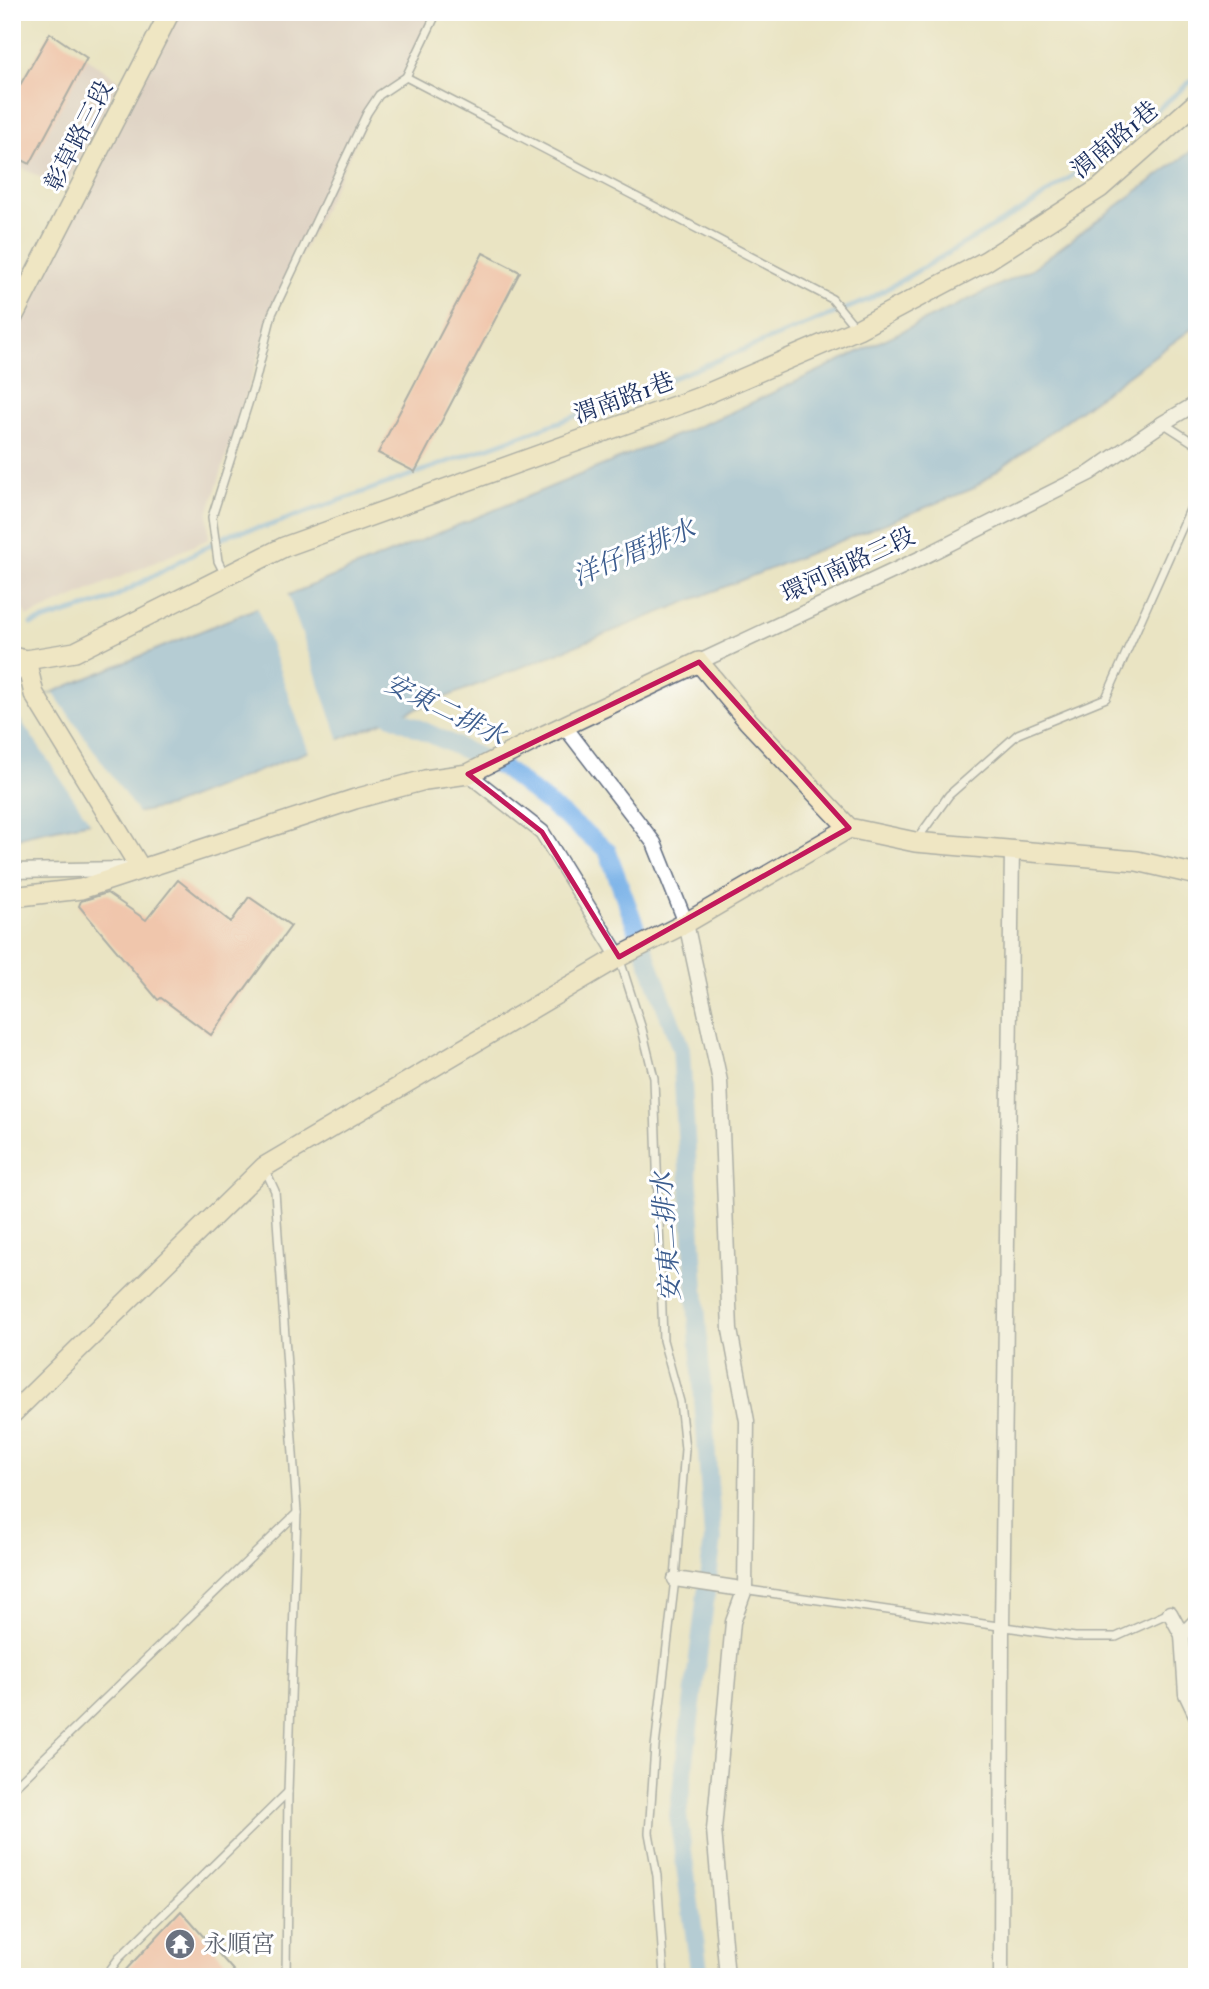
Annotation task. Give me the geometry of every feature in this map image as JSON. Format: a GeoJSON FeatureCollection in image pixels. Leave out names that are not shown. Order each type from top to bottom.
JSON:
{"type":"FeatureCollection","features":[{"type":"Feature","properties":{"kind":"street","name":"彰草路三段"},"geometry":{"type":"LineString","coordinates":[[12,319],[170,12]]}},
{"type":"Feature","properties":{"kind":"street","name":"渭南路1巷"},"geometry":{"type":"LineString","coordinates":[[19,658],[75,652],[284,547],[697,398],[858,329],[986,261],[1100,188],[1197,102]]}},
{"type":"Feature","properties":{"kind":"street","name":"環河南路三段"},"geometry":{"type":"LineString","coordinates":[[12,897],[80,889],[355,799],[425,780],[468,774],[919,559],[1090,473],[1197,403]]}},
{"type":"Feature","properties":{"kind":"street"},"geometry":{"type":"LineString","coordinates":[[12,678],[19,658]]}},
{"type":"Feature","properties":{"kind":"street"},"geometry":{"type":"LineString","coordinates":[[19,658],[34,694],[141,869]]}},
{"type":"Feature","properties":{"kind":"street"},"geometry":{"type":"LineString","coordinates":[[699,662],[748,722],[849,828],[915,842],[1137,861],[1197,875]]}},
{"type":"Feature","properties":{"kind":"street"},"geometry":{"type":"LineString","coordinates":[[565,726],[654,843],[720,1081],[730,1330],[747,1421],[740,1588],[733,1622],[714,1830],[727,1977]]}},
{"type":"Feature","properties":{"kind":"street"},"geometry":{"type":"LineString","coordinates":[[468,774],[542,832],[624,954]]}},
{"type":"Feature","properties":{"kind":"street"},"geometry":{"type":"LineString","coordinates":[[12,1414],[264,1167],[624,954],[679,926],[849,828]]}},
{"type":"Feature","properties":{"kind":"street"},"geometry":{"type":"LineString","coordinates":[[1000,1977],[1012,849]]}},
{"type":"Feature","properties":{"kind":"street"},"geometry":{"type":"LineString","coordinates":[[12,871],[141,869]]}},
{"type":"Feature","properties":{"kind":"street"},"geometry":{"type":"LineString","coordinates":[[675,1579],[740,1588]]}},
{"type":"Feature","properties":{"kind":"street"},"geometry":{"type":"LineString","coordinates":[[1197,1620],[1176,1624],[1186,1694],[1197,1717]]}},
{"type":"Feature","properties":{"kind":"lane"},"geometry":{"type":"LineString","coordinates":[[225,576],[218,561],[212,517],[255,382],[272,314],[367,113],[379,95],[406,77],[437,12]]}},
{"type":"Feature","properties":{"kind":"lane"},"geometry":{"type":"LineString","coordinates":[[406,77],[832,299],[858,329]]}},
{"type":"Feature","properties":{"kind":"lane"},"geometry":{"type":"LineString","coordinates":[[1163,424],[1197,445]]}},
{"type":"Feature","properties":{"kind":"lane"},"geometry":{"type":"LineString","coordinates":[[915,842],[949,794],[1018,734],[1106,698],[1197,494]]}},
{"type":"Feature","properties":{"kind":"lane"},"geometry":{"type":"LineString","coordinates":[[624,954],[654,1078],[663,1340],[680,1402],[685,1449],[675,1579],[655,1747],[649,1833],[657,1876],[664,1977]]}},
{"type":"Feature","properties":{"kind":"lane"},"geometry":{"type":"LineString","coordinates":[[264,1167],[275,1191],[297,1512],[288,1792],[286,1977]]}},
{"type":"Feature","properties":{"kind":"lane"},"geometry":{"type":"LineString","coordinates":[[12,1789],[297,1512]]}},
{"type":"Feature","properties":{"kind":"lane"},"geometry":{"type":"LineString","coordinates":[[740,1588],[1075,1637],[1116,1637],[1176,1624]]}},
{"type":"Feature","properties":{"kind":"lane"},"geometry":{"type":"LineString","coordinates":[[105,1977],[119,1958],[288,1792]]}},
{"type":"Feature","properties":{"kind":"highlighted area"},"geometry":{"type":"Polygon","coordinates":[[[699,662],[849,828],[619,957],[542,832],[468,774],[699,662]]]}},
{"type":"Feature","properties":{"kind":"shaded area"},"geometry":{"type":"Polygon","coordinates":[[[166,12],[437,12],[406,77],[379,95],[272,314],[208,514],[209,539],[27,617],[12,585],[12,318],[166,12]]]}},
{"type":"Feature","properties":{"kind":"shaded area"},"geometry":{"type":"Polygon","coordinates":[[[50,33],[120,81],[65,190],[12,163],[12,99],[50,33]]]}},
{"type":"Feature","properties":{"kind":"water","name":"洋仔厝排水"},"geometry":{"type":"Polygon","coordinates":[[[1197,147],[1197,325],[972,489],[170,806],[12,840],[12,709],[730,413],[1029,271],[1197,147]]]}},
{"type":"Feature","properties":{"kind":"pier"},"geometry":{"type":"Polygon","coordinates":[[[287,592],[340,743],[310,755],[256,604],[287,592]]]}},
{"type":"Feature","properties":{"kind":"pier"},"geometry":{"type":"Polygon","coordinates":[[[54,694],[140,816],[92,825],[12,707],[30,698],[54,694]]]}},
{"type":"Feature","properties":{"kind":"building"},"geometry":{"type":"Polygon","coordinates":[[[50,33],[87,58],[30,164],[12,155],[12,99],[50,33]]]}},
{"type":"Feature","properties":{"kind":"building"},"geometry":{"type":"Polygon","coordinates":[[[483,253],[520,272],[415,472],[378,453],[483,253]]]}},
{"type":"Feature","properties":{"kind":"building"},"geometry":{"type":"Polygon","coordinates":[[[178,880],[231,922],[249,897],[291,926],[211,1035],[161,998],[158,1000],[79,906],[81,901],[107,893],[146,920],[178,880]]]}},
{"type":"Feature","properties":{"kind":"building","name":"永順宮"},"geometry":{"type":"Polygon","coordinates":[[[181,1911],[239,1977],[119,1977],[181,1911]]]}},
{"type":"Feature","properties":{"kind":"waterway"},"geometry":{"type":"LineString","coordinates":[[31,624],[109,600],[232,533],[268,526],[590,411],[868,300],[1035,202],[1116,145],[1197,76]]}},
{"type":"Feature","properties":{"kind":"waterway","name":"安東二排水"},"geometry":{"type":"LineString","coordinates":[[373,707],[503,768],[607,850],[681,1049],[713,1539],[678,1815],[700,1977]]}},
{"type":"Feature","properties":{"kind":"place","name":"永順宮"},"geometry":{"type":"Point","coordinates":[180,1944]}}]}
